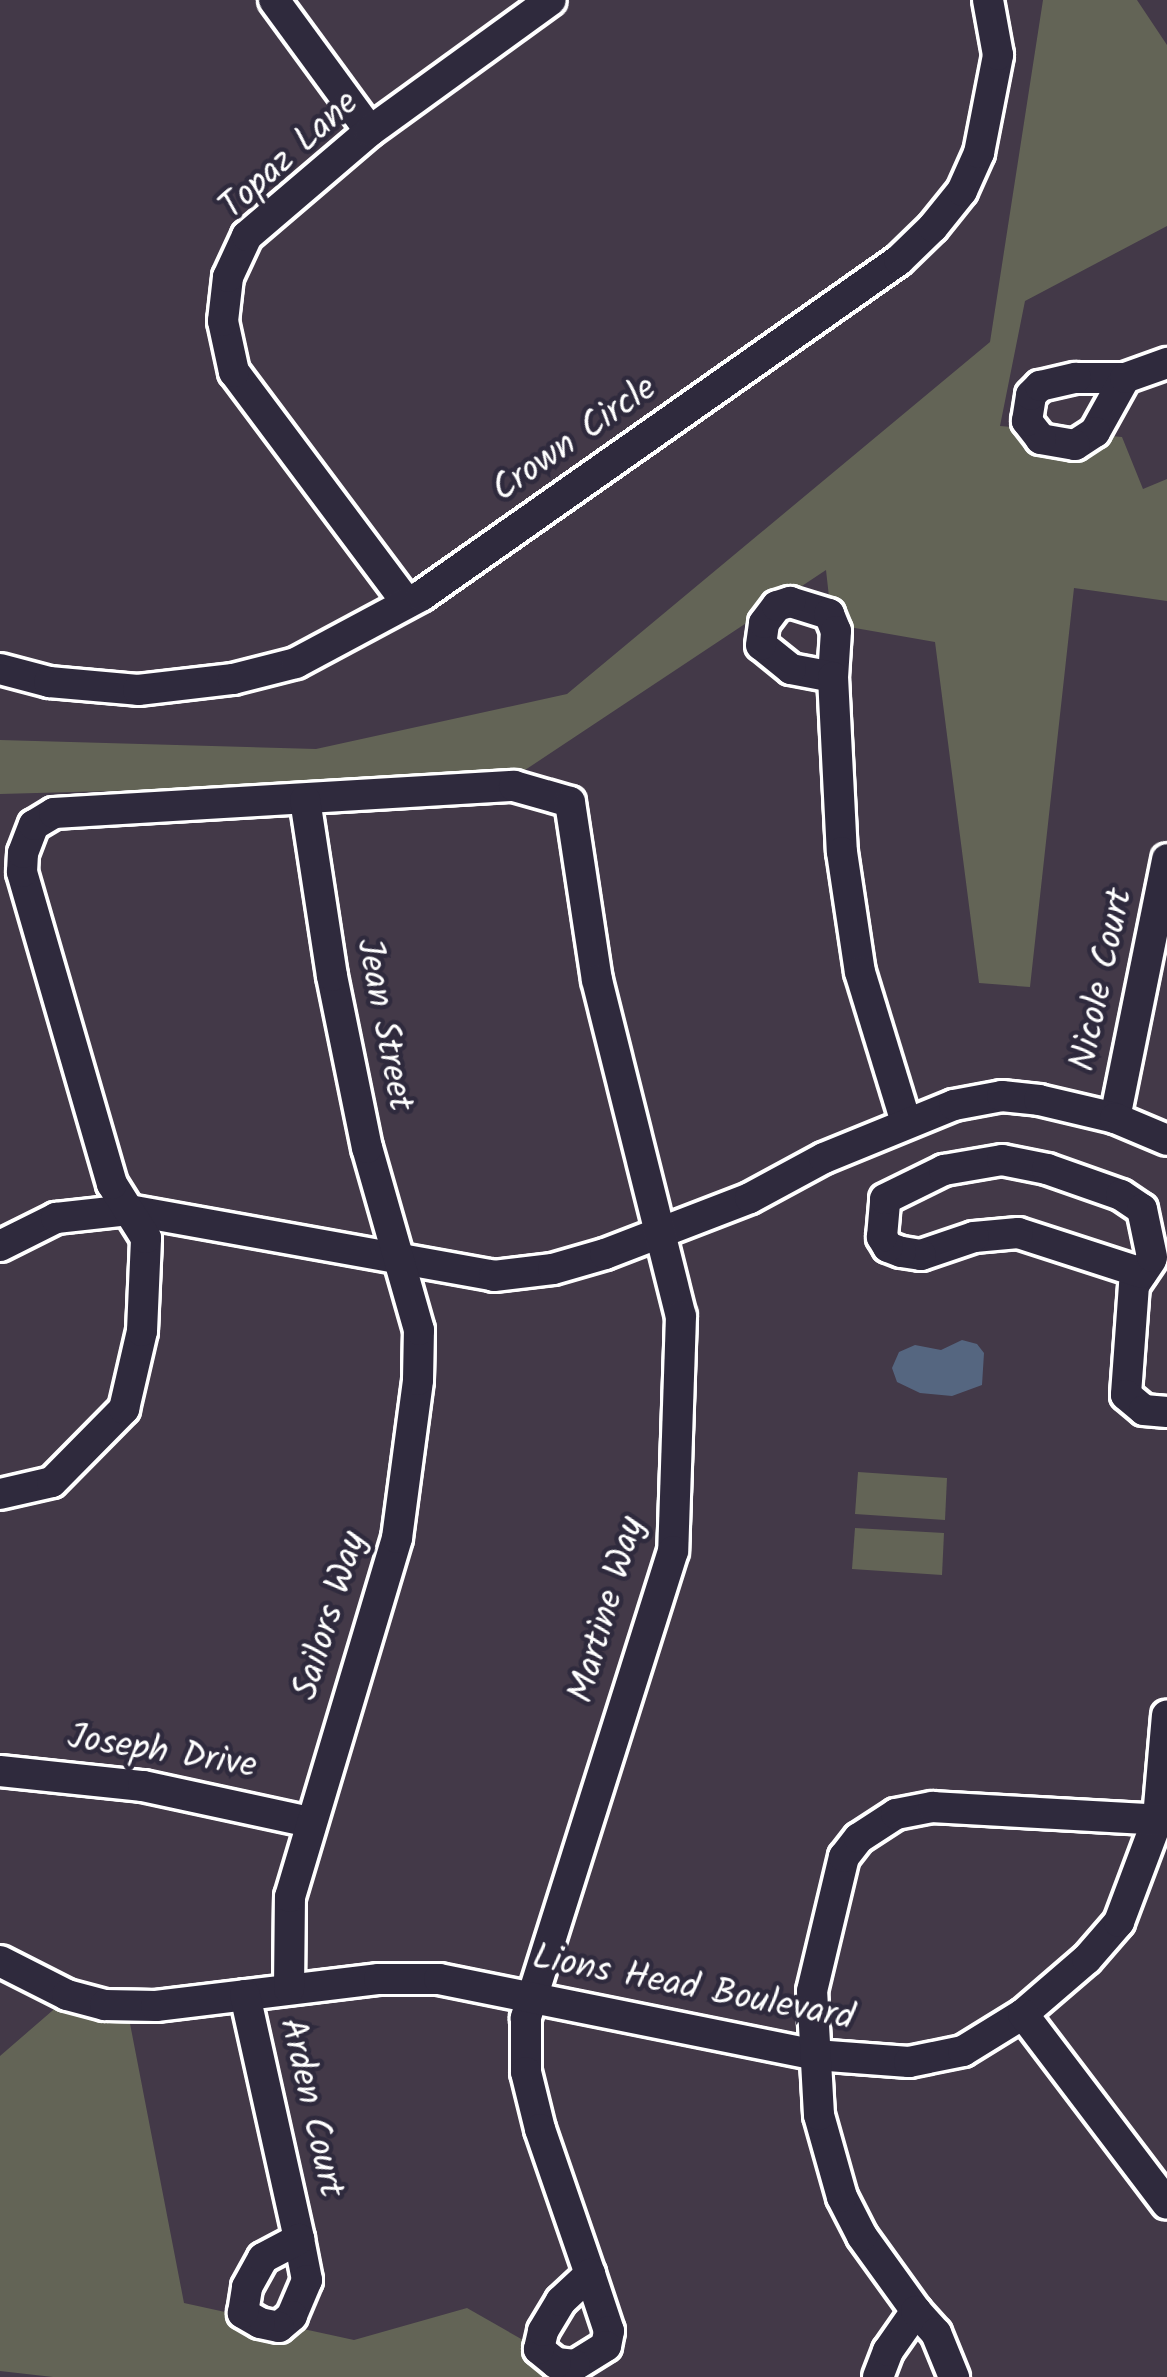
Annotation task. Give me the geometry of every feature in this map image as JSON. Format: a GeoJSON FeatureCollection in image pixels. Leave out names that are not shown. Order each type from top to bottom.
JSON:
{"type":"FeatureCollection","features":[{"type":"Feature","properties":{"kind":"street"},"geometry":{"type":"LineString","coordinates":[[274,0],[370,131]]}},
{"type":"Feature","properties":{"kind":"street","name":"Topaz Lane"},"geometry":{"type":"LineString","coordinates":[[407,604],[234,372],[223,320],[228,277],[247,236],[370,131],[550,0]]}},
{"type":"Feature","properties":{"kind":"street","name":"Crown Circle"},"geometry":{"type":"LineString","coordinates":[[0,669],[49,682],[138,690],[233,679],[296,663],[407,604],[899,260],[933,227],[962,191],[979,153],[998,55],[988,0]]}},
{"type":"Feature","properties":{"kind":"street"},"geometry":{"type":"LineString","coordinates":[[1125,378],[1167,363]]}},
{"type":"Feature","properties":{"kind":"street"},"geometry":{"type":"LineString","coordinates":[[833,677],[842,852],[860,972],[906,1122]]}},
{"type":"Feature","properties":{"kind":"street","name":"Martine Way"},"geometry":{"type":"LineString","coordinates":[[305,800],[514,786],[570,802],[597,980],[681,1316],[673,1551],[526,2018],[526,2072],[540,2129],[590,2274]]}},
{"type":"Feature","properties":{"kind":"street"},"geometry":{"type":"LineString","coordinates":[[0,1494],[52,1482],[124,1409],[142,1331],[146,1238],[112,1184],[22,872],[22,853],[34,825],[54,812],[305,800]]}},
{"type":"Feature","properties":{"kind":"street","name":"Jean Street"},"geometry":{"type":"LineString","coordinates":[[305,800],[332,976],[367,1148],[401,1261]]}},
{"type":"Feature","properties":{"kind":"street","name":"Nicole Court"},"geometry":{"type":"LineString","coordinates":[[1115,1118],[1167,859]]}},
{"type":"Feature","properties":{"kind":"street"},"geometry":{"type":"LineString","coordinates":[[0,1246],[56,1218],[129,1210],[494,1276],[605,1254],[750,1198],[906,1122],[954,1105],[1002,1096],[1115,1118],[1167,1140]]}},
{"type":"Feature","properties":{"kind":"street"},"geometry":{"type":"LineString","coordinates":[[1003,1160],[1047,1168],[1121,1195],[1142,1209],[1154,1262],[1018,1233],[974,1237],[921,1255],[902,1252],[888,1247],[882,1237],[884,1199],[944,1170],[1003,1160]]}},
{"type":"Feature","properties":{"kind":"street","name":"Sailors Way"},"geometry":{"type":"LineString","coordinates":[[289,1989],[290,1897],[397,1538],[418,1380],[418,1330],[401,1261]]}},
{"type":"Feature","properties":{"kind":"street"},"geometry":{"type":"LineString","coordinates":[[1154,1262],[1134,1286],[1126,1395],[1144,1410],[1167,1412]]}},
{"type":"Feature","properties":{"kind":"street","name":"Lions Head Boulevard"},"geometry":{"type":"LineString","coordinates":[[0,1960],[67,1995],[105,2005],[156,2006],[289,1989],[440,1979],[815,2055],[909,2062],[963,2051],[1023,2014],[1088,1959],[1119,1922],[1163,1819],[1167,1715]]}},
{"type":"Feature","properties":{"kind":"street","name":"Joseph Drive"},"geometry":{"type":"LineString","coordinates":[[0,1771],[143,1786],[310,1822]]}},
{"type":"Feature","properties":{"kind":"street"},"geometry":{"type":"LineString","coordinates":[[954,2377],[936,2332],[862,2236],[842,2197],[819,2115],[812,1991],[844,1858],[859,1838],[896,1814],[933,1807],[1163,1819]]}},
{"type":"Feature","properties":{"kind":"street","name":"Arden Court"},"geometry":{"type":"LineString","coordinates":[[245,1995],[299,2239]]}},
{"type":"Feature","properties":{"kind":"street"},"geometry":{"type":"LineString","coordinates":[[1023,2014],[1167,2204]]}},
{"type":"Feature","properties":{"kind":"street"},"geometry":{"type":"LineString","coordinates":[[878,2377],[888,2351],[916,2311]]}},
{"type":"Feature","properties":{"kind":"green space"},"geometry":{"type":"Polygon","coordinates":[[[1043,0],[1137,0],[1167,45],[1167,226],[1025,301],[1000,426],[1122,437],[1143,489],[1167,479],[1167,601],[1074,588],[1030,987],[979,983],[935,642],[832,624],[826,570],[510,780],[0,794],[0,740],[316,749],[567,694],[990,342],[1043,0]]]}},
{"type":"Feature","properties":{"kind":"green space"},"geometry":{"type":"Polygon","coordinates":[[[858,1472],[947,1478],[945,1520],[855,1514],[858,1472]]]}},
{"type":"Feature","properties":{"kind":"green space"},"geometry":{"type":"Polygon","coordinates":[[[855,1528],[944,1533],[942,1575],[852,1569],[855,1528]]]}},
{"type":"Feature","properties":{"kind":"green space"},"geometry":{"type":"Polygon","coordinates":[[[67,1998],[127,2008],[184,2303],[354,2340],[467,2308],[588,2377],[53,2377],[0,2371],[0,2056],[67,1998]]]}},
{"type":"Feature","properties":{"kind":"water"},"geometry":{"type":"Polygon","coordinates":[[[962,1340],[977,1344],[984,1353],[982,1385],[952,1396],[920,1393],[897,1382],[892,1368],[899,1352],[915,1345],[941,1350],[962,1340]]]}}]}
